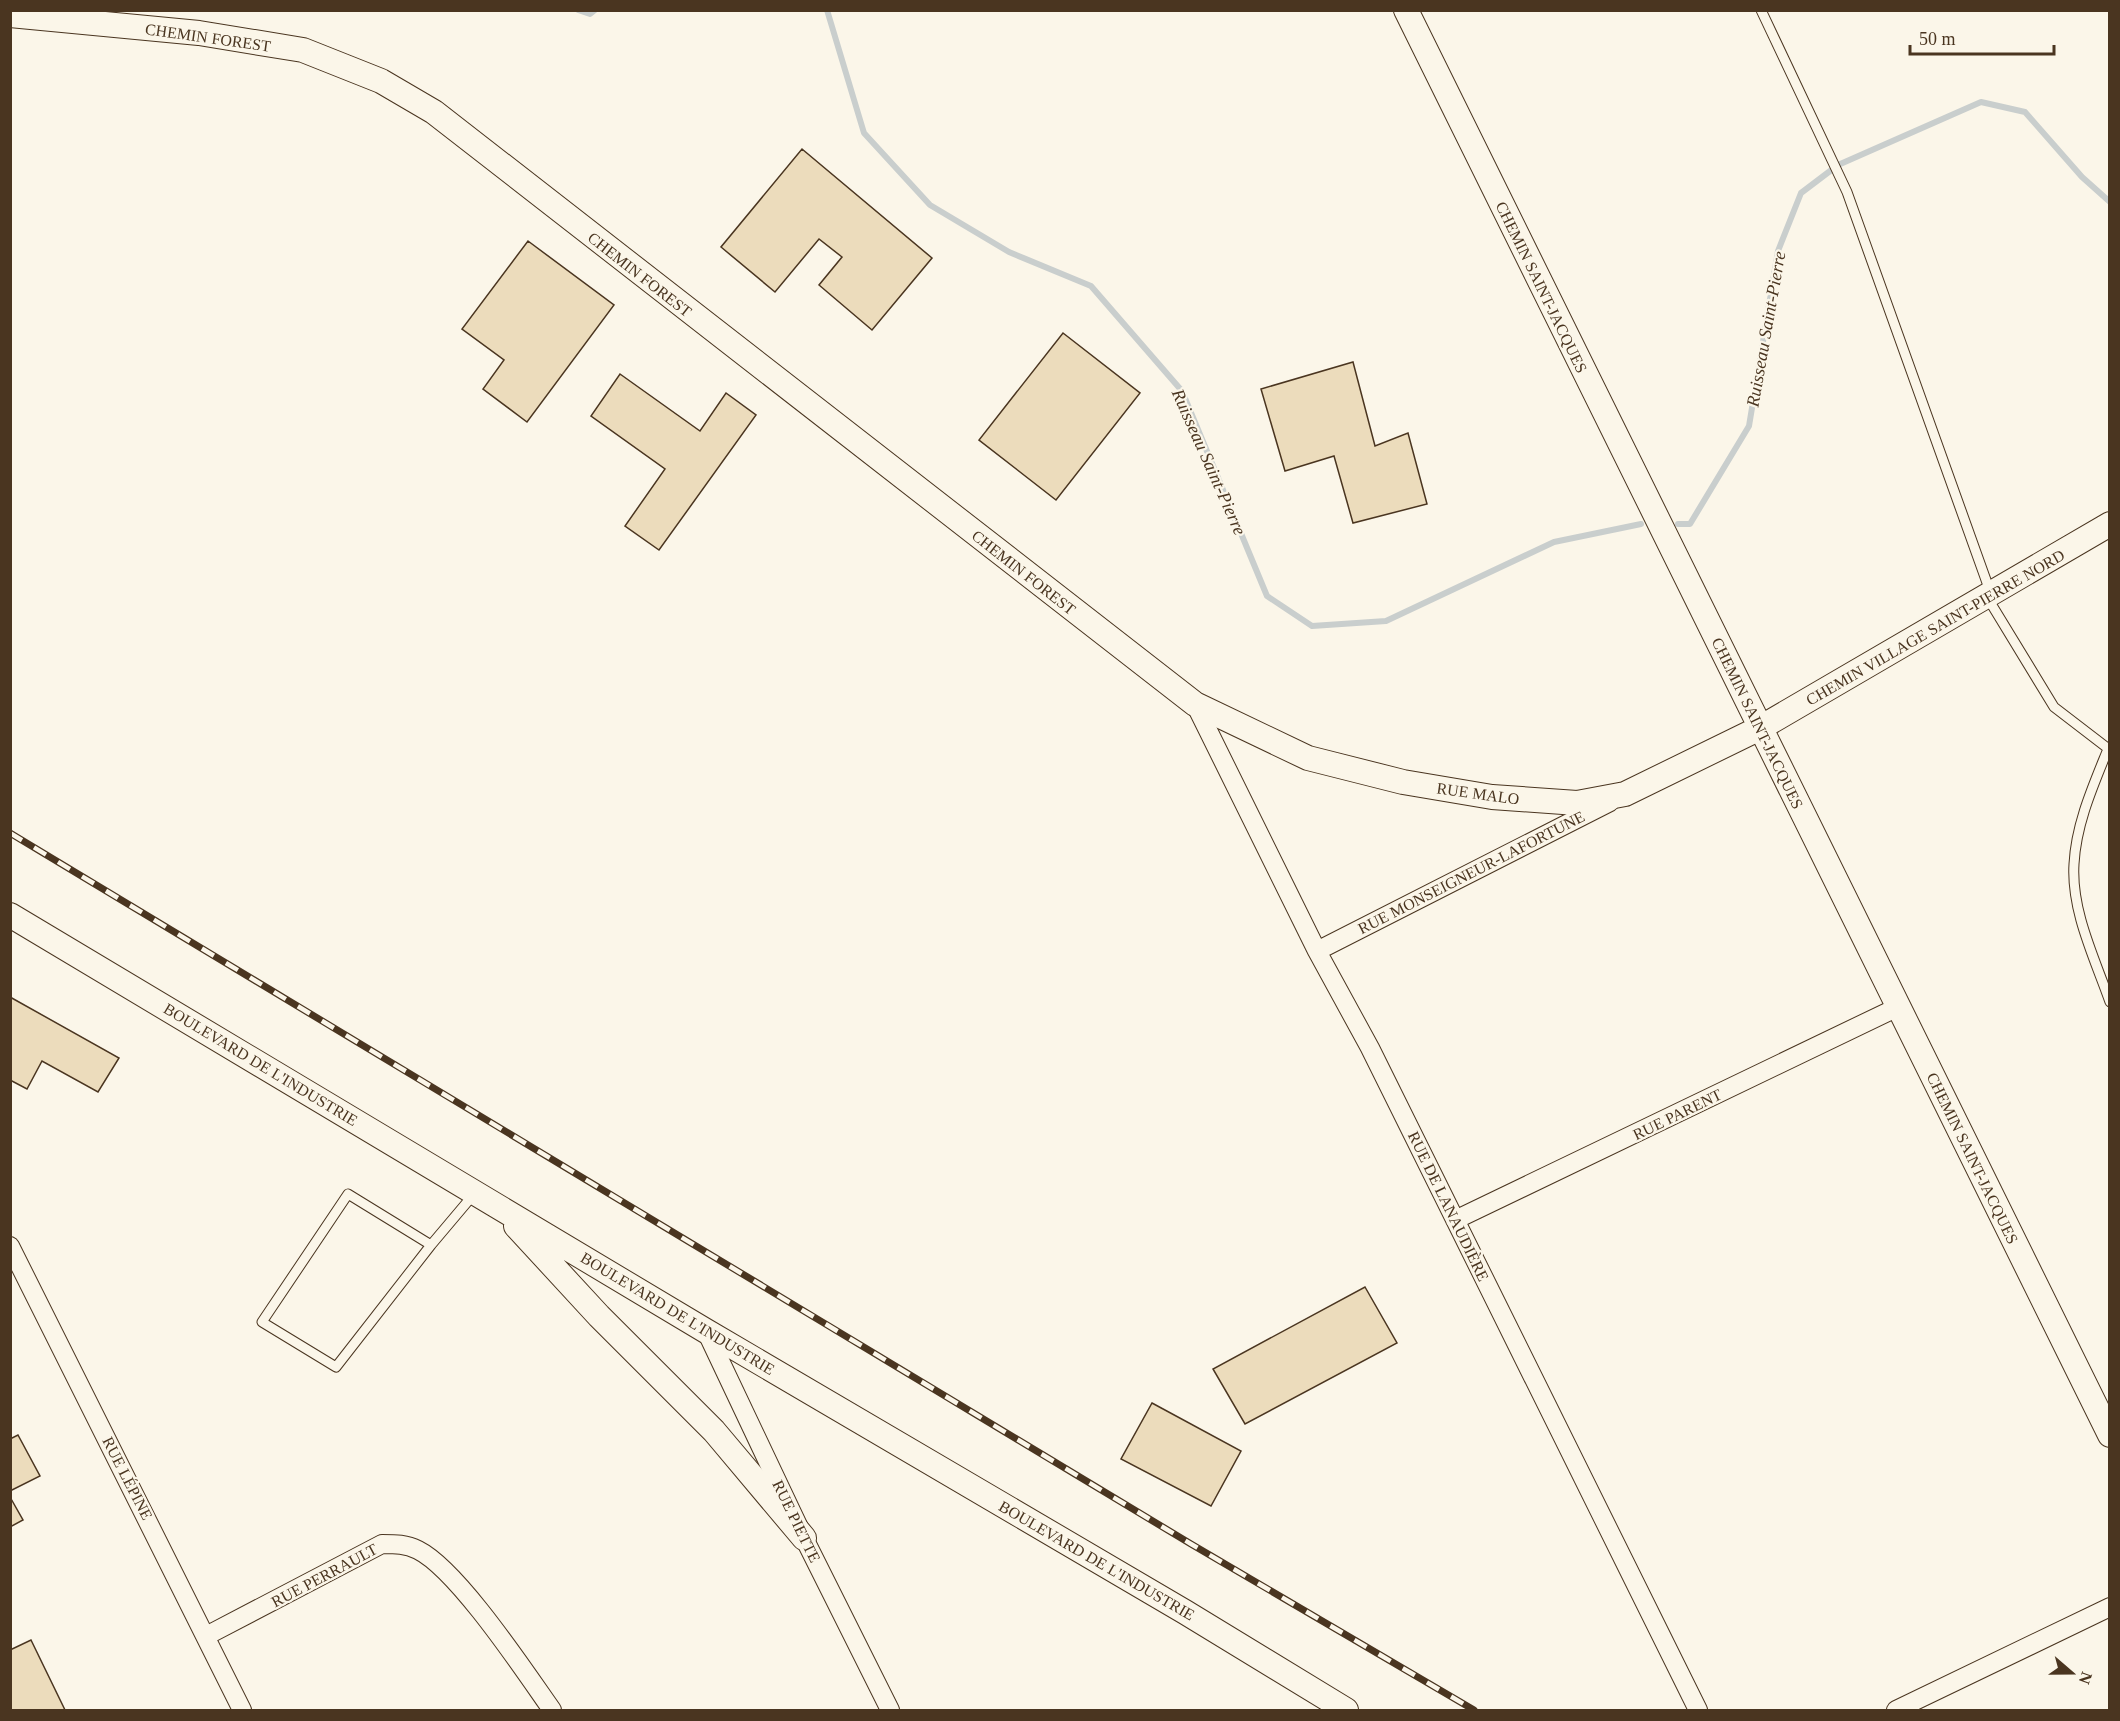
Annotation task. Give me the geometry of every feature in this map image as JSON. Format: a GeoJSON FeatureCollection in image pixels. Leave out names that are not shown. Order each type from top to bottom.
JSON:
{"type":"FeatureCollection","features":[{"type":"Feature","properties":{"kind":"street","name":"CHEMIN SAINT-JACQUES"},"geometry":{"type":"LineString","coordinates":[[1406,10],[2109,1435]]}},
{"type":"Feature","properties":{"kind":"street","name":"CHEMIN FOREST"},"geometry":{"type":"LineString","coordinates":[[10,15],[199,33],[303,50],[381,81],[426,107],[1195,704]]}},
{"type":"Feature","properties":{"kind":"street","name":"CHEMIN VILLAGE SAINT-PIERRE NORD"},"geometry":{"type":"LineString","coordinates":[[1760,728],[2109,524]]}},
{"type":"Feature","properties":{"kind":"street","name":"RUE MALO"},"geometry":{"type":"LineString","coordinates":[[1195,704],[1308,758],[1403,782],[1491,797],[1577,803],[1625,794],[1760,728]]}},
{"type":"Feature","properties":{"kind":"street","name":"RUE DE LANAUDIÈRE"},"geometry":{"type":"LineString","coordinates":[[1195,704],[1317,951],[1370,1048],[1698,1710]]}},
{"type":"Feature","properties":{"kind":"street","name":"RUE MONSEIGNEUR-LAFORTUNE"},"geometry":{"type":"LineString","coordinates":[[1317,951],[1625,794]]}},
{"type":"Feature","properties":{"kind":"street","name":"BOULEVARD DE L'INDUSTRIE"},"geometry":{"type":"LineString","coordinates":[[10,915],[706,1331],[1185,1612],[1346,1710]]}},
{"type":"Feature","properties":{"kind":"street","name":"RUE PARENT"},"geometry":{"type":"LineString","coordinates":[[1455,1220],[1898,1007]]}},
{"type":"Feature","properties":{"kind":"street"},"geometry":{"type":"LineString","coordinates":[[498,1206],[599,1316],[714,1431],[804,1538]]}},
{"type":"Feature","properties":{"kind":"street","name":"RUE LÉPINE"},"geometry":{"type":"LineString","coordinates":[[10,1246],[242,1710]]}},
{"type":"Feature","properties":{"kind":"street","name":"RUE PIETTE"},"geometry":{"type":"LineString","coordinates":[[706,1331],[804,1538],[890,1710]]}},
{"type":"Feature","properties":{"kind":"street","name":"RUE PERRAULT"},"geometry":{"type":"LineString","coordinates":[[206,1636],[382,1544],[401,1544],[420,1551],[464,1592],[552,1710]]}},
{"type":"Feature","properties":{"kind":"street"},"geometry":{"type":"LineString","coordinates":[[1896,1710],[2109,1607]]}},
{"type":"Feature","properties":{"kind":"lane"},"geometry":{"type":"LineString","coordinates":[[1761,10],[1846,192],[1989,596],[2054,707],[2109,750],[2082,814],[2074,864],[2078,906],[2109,1002]]}},
{"type":"Feature","properties":{"kind":"lane"},"geometry":{"type":"LineString","coordinates":[[430,1245],[348,1194],[262,1322],[336,1367],[430,1245],[476,1192]]}},
{"type":"Feature","properties":{"kind":"building"},"geometry":{"type":"Polygon","coordinates":[[[802,149],[932,258],[872,330],[819,285],[842,257],[819,239],[775,292],[721,247],[802,149]]]}},
{"type":"Feature","properties":{"kind":"building"},"geometry":{"type":"Polygon","coordinates":[[[528,241],[614,305],[527,422],[483,389],[504,360],[462,329],[528,241]]]}},
{"type":"Feature","properties":{"kind":"building"},"geometry":{"type":"Polygon","coordinates":[[[1063,333],[1140,393],[1056,500],[979,440],[1063,333]]]}},
{"type":"Feature","properties":{"kind":"building"},"geometry":{"type":"Polygon","coordinates":[[[1353,362],[1375,446],[1408,433],[1427,504],[1353,523],[1334,456],[1285,471],[1261,389],[1353,362]]]}},
{"type":"Feature","properties":{"kind":"building"},"geometry":{"type":"Polygon","coordinates":[[[620,374],[700,431],[726,393],[756,415],[659,550],[625,526],[665,469],[591,416],[620,374]]]}},
{"type":"Feature","properties":{"kind":"building"},"geometry":{"type":"Polygon","coordinates":[[[10,997],[119,1058],[98,1092],[42,1061],[27,1089],[10,1080],[10,997]]]}},
{"type":"Feature","properties":{"kind":"building"},"geometry":{"type":"Polygon","coordinates":[[[1365,1287],[1397,1343],[1245,1424],[1213,1369],[1365,1287]]]}},
{"type":"Feature","properties":{"kind":"building"},"geometry":{"type":"Polygon","coordinates":[[[1152,1403],[1241,1451],[1211,1506],[1121,1459],[1152,1403]]]}},
{"type":"Feature","properties":{"kind":"building"},"geometry":{"type":"Polygon","coordinates":[[[18,1435],[40,1476],[10,1491],[10,1439],[18,1435]]]}},
{"type":"Feature","properties":{"kind":"building"},"geometry":{"type":"Polygon","coordinates":[[[10,1497],[23,1520],[10,1527],[10,1497]]]}},
{"type":"Feature","properties":{"kind":"building"},"geometry":{"type":"Polygon","coordinates":[[[31,1640],[65,1710],[10,1710],[10,1650],[31,1640]]]}},
{"type":"Feature","properties":{"kind":"waterway","name":"Ruisseau Saint-Pierre"},"geometry":{"type":"LineString","coordinates":[[578,10],[590,14],[595,10]]}},
{"type":"Feature","properties":{"kind":"waterway","name":"Ruisseau Saint-Pierre"},"geometry":{"type":"LineString","coordinates":[[827,10],[864,133],[930,205],[1009,252],[1091,286],[1182,391],[1267,596],[1312,626],[1386,621],[1554,542],[1641,524]]}},
{"type":"Feature","properties":{"kind":"waterway","name":"Ruisseau Saint-Pierre"},"geometry":{"type":"LineString","coordinates":[[1678,524],[1690,524],[1749,426],[1778,251],[1801,193],[1838,165],[1981,102],[2025,112],[2082,177],[2110,202]]}},
{"type":"Feature","properties":{"kind":"railway"},"geometry":{"type":"LineString","coordinates":[[10,833],[1191,1544],[1474,1710]]}}]}
